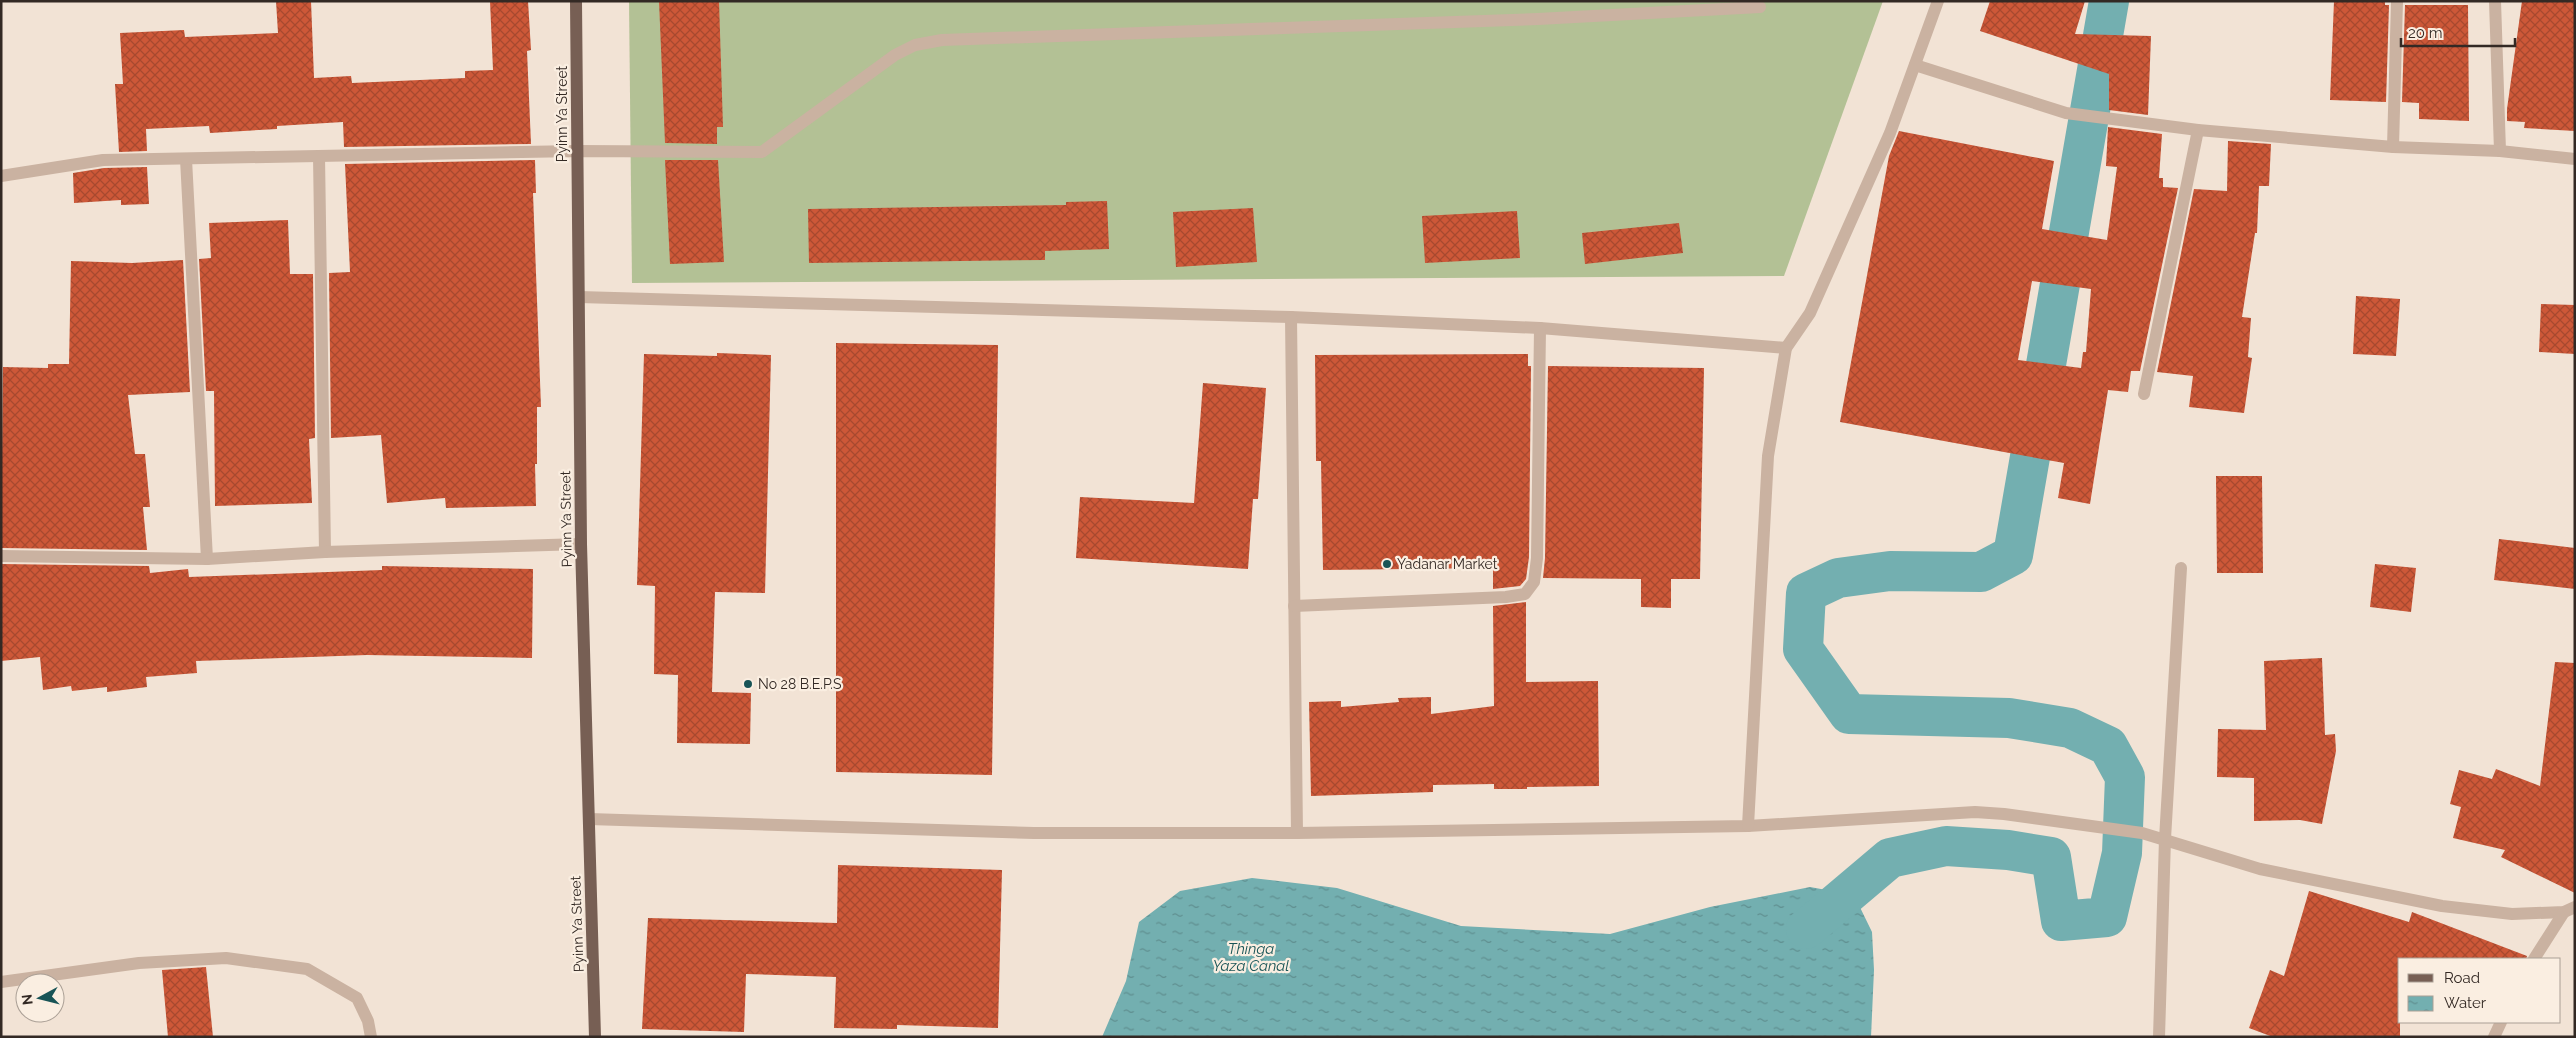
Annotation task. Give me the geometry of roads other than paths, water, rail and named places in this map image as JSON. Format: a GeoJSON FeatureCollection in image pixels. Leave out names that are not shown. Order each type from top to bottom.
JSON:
{"type":"FeatureCollection","features":[{"type":"Feature","properties":{"kind":"main road","name":"Pyinn Ya Street"},"geometry":{"type":"LineString","coordinates":[[576,1],[582,544],[595,1037]]}},
{"type":"Feature","properties":{"kind":"street"},"geometry":{"type":"LineString","coordinates":[[1748,826],[1768,456],[1786,348],[1810,313],[1890,133],[1938,1]]}},
{"type":"Feature","properties":{"kind":"street"},"geometry":{"type":"LineString","coordinates":[[2393,147],[2397,1]]}},
{"type":"Feature","properties":{"kind":"street"},"geometry":{"type":"LineString","coordinates":[[2495,1],[2500,151]]}},
{"type":"Feature","properties":{"kind":"street"},"geometry":{"type":"LineString","coordinates":[[1,176],[103,160],[578,151],[762,152],[894,55],[915,45],[942,40],[1538,20],[1760,8]]}},
{"type":"Feature","properties":{"kind":"street"},"geometry":{"type":"LineString","coordinates":[[1915,64],[2066,113],[2198,130],[2393,147],[2500,151],[2575,159]]}},
{"type":"Feature","properties":{"kind":"street"},"geometry":{"type":"LineString","coordinates":[[2144,394],[2198,130]]}},
{"type":"Feature","properties":{"kind":"street"},"geometry":{"type":"LineString","coordinates":[[319,156],[324,552]]}},
{"type":"Feature","properties":{"kind":"street"},"geometry":{"type":"LineString","coordinates":[[186,159],[207,559]]}},
{"type":"Feature","properties":{"kind":"street"},"geometry":{"type":"LineString","coordinates":[[579,297],[1291,318],[1540,328],[1786,348]]}},
{"type":"Feature","properties":{"kind":"street"},"geometry":{"type":"LineString","coordinates":[[1291,318],[1297,833]]}},
{"type":"Feature","properties":{"kind":"street"},"geometry":{"type":"LineString","coordinates":[[1294,606],[1506,597],[1525,594],[1534,582],[1537,558],[1540,328]]}},
{"type":"Feature","properties":{"kind":"street"},"geometry":{"type":"LineString","coordinates":[[1,556],[207,559],[324,552],[582,544]]}},
{"type":"Feature","properties":{"kind":"street"},"geometry":{"type":"LineString","coordinates":[[2159,1037],[2165,839],[2181,568]]}},
{"type":"Feature","properties":{"kind":"street"},"geometry":{"type":"LineString","coordinates":[[589,820],[1034,833],[1297,833],[1748,826],[1974,812],[2004,814],[2094,828],[2142,833],[2260,869],[2442,906],[2512,914],[2569,910]]}},
{"type":"Feature","properties":{"kind":"street"},"geometry":{"type":"LineString","coordinates":[[2535,958],[2569,910]]}},
{"type":"Feature","properties":{"kind":"street"},"geometry":{"type":"LineString","coordinates":[[1,982],[139,962],[226,958],[307,969],[356,998],[368,1020],[370,1037]]}},
{"type":"Feature","properties":{"kind":"street"},"geometry":{"type":"LineString","coordinates":[[2494,1037],[2500,1023]]}},
{"type":"Feature","properties":{"kind":"water","name":"Thinga Yaza Canal"},"geometry":{"type":"Polygon","coordinates":[[[1252,878],[1337,888],[1461,926],[1610,934],[1710,907],[1810,887],[1854,895],[1872,932],[1874,970],[1871,1037],[1102,1037],[1126,981],[1139,922],[1180,891],[1252,878]]]}},
{"type":"Feature","properties":{"kind":"waterway"},"geometry":{"type":"LineString","coordinates":[[1806,929],[1890,858],[1946,846],[2008,850],[2051,857],[2061,921],[2107,917],[2122,853],[2125,777],[2108,746],[2070,728],[2009,718],[1849,714],[1803,649],[1806,593],[1838,578],[1890,571],[1981,572],[2013,555],[2109,1]]}},
{"type":"Feature","properties":{"kind":"place","name":"Yadanar Market"},"geometry":{"type":"Point","coordinates":[1387,564]}},
{"type":"Feature","properties":{"kind":"place","name":"No 28 B.E.P.S"},"geometry":{"type":"Point","coordinates":[748,684]}}]}
